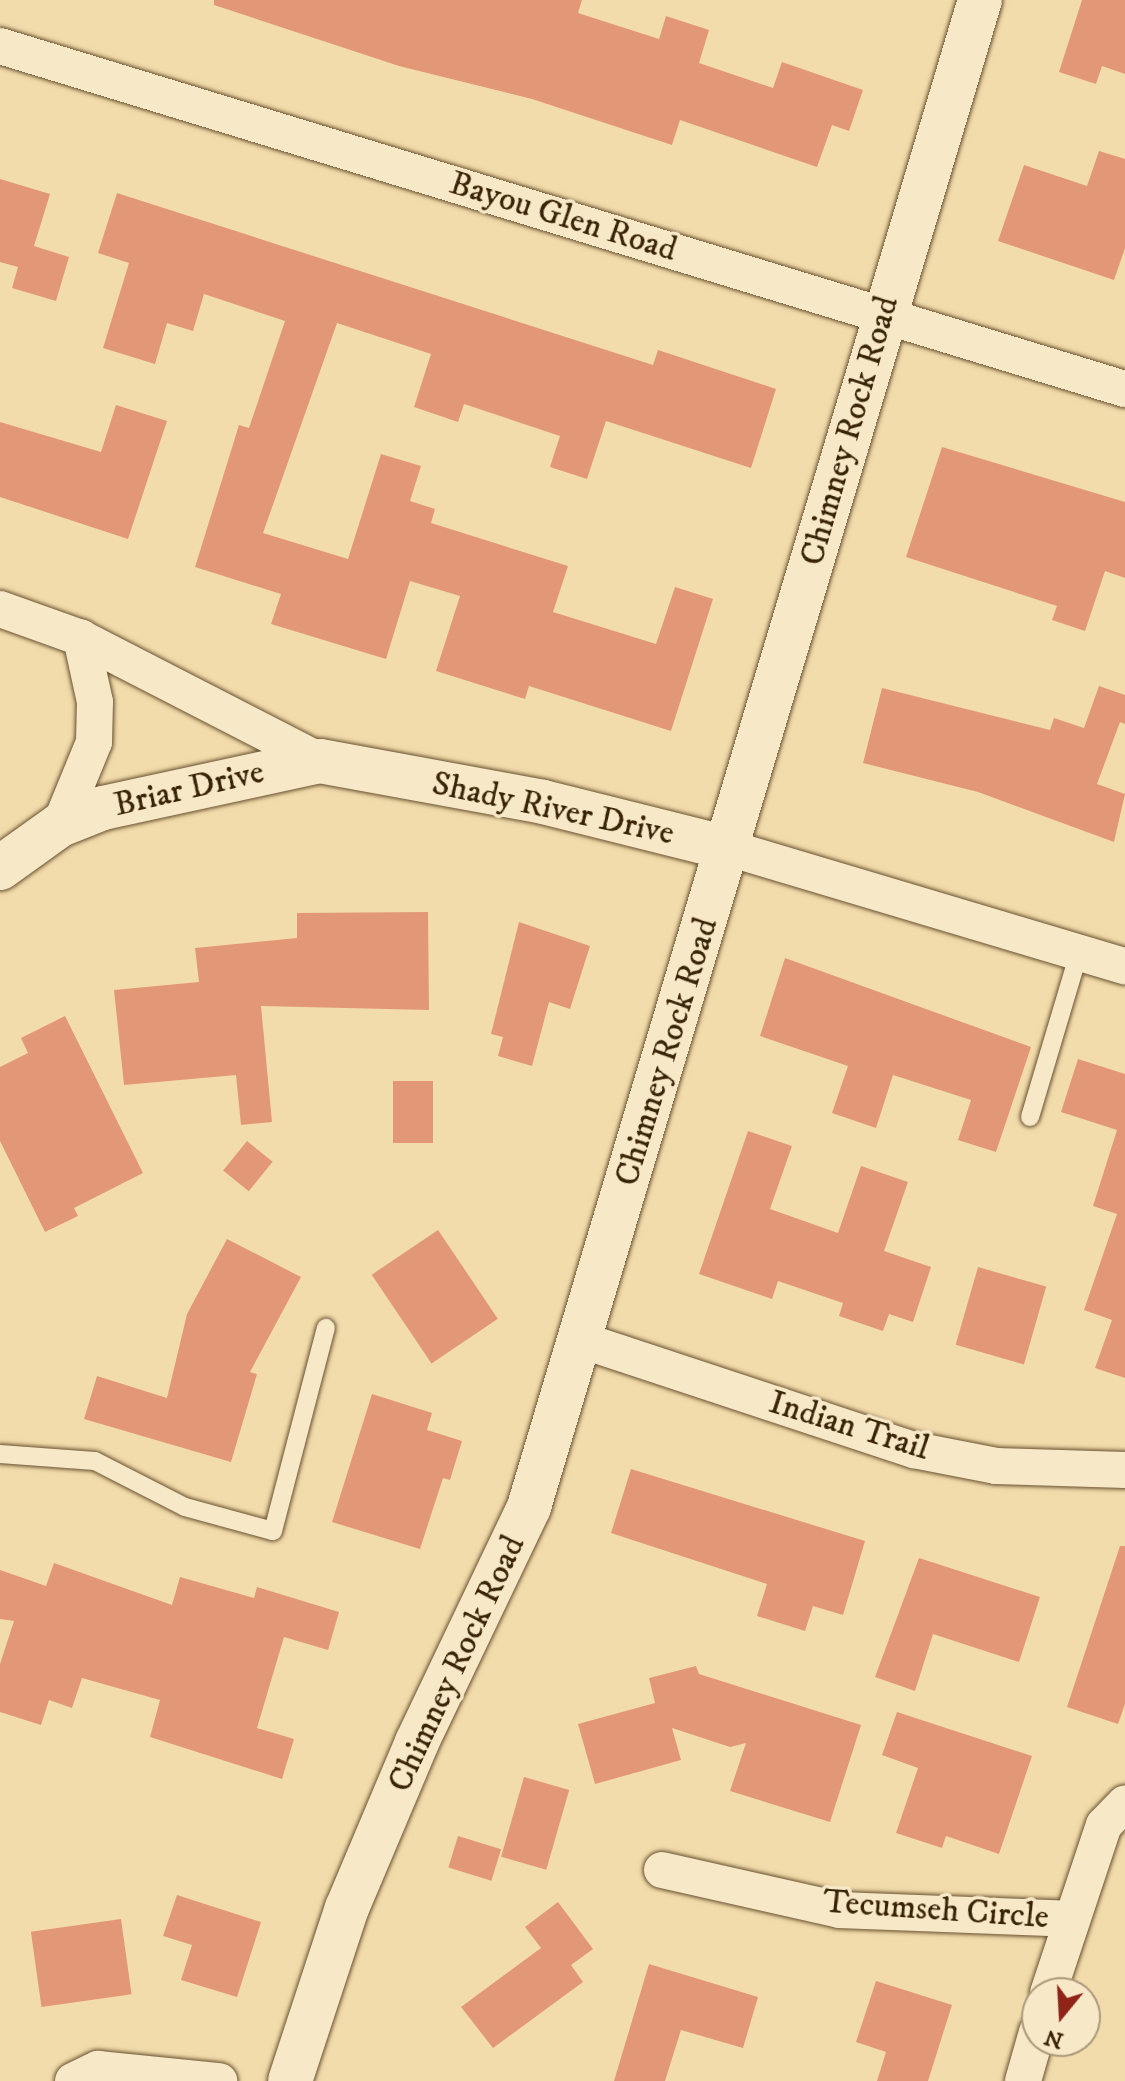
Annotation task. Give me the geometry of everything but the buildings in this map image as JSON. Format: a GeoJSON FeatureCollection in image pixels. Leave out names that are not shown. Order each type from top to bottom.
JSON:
{"type":"FeatureCollection","features":[{"type":"Feature","properties":{"kind":"main road","name":"Chimney Rock Road"},"geometry":{"type":"LineString","coordinates":[[290,2081],[347,1908],[417,1742],[529,1507],[728,848],[883,315],[980,0]]}},
{"type":"Feature","properties":{"kind":"main road","name":"Shady River Drive"},"geometry":{"type":"LineString","coordinates":[[320,761],[543,802],[728,848]]}},
{"type":"Feature","properties":{"kind":"main road","name":"Briar Drive"},"geometry":{"type":"LineString","coordinates":[[0,868],[60,825],[144,797],[320,761]]}},
{"type":"Feature","properties":{"kind":"street","name":"Bayou Glen Road"},"geometry":{"type":"LineString","coordinates":[[0,46],[1125,389]]}},
{"type":"Feature","properties":{"kind":"street","name":"Shady River Drive"},"geometry":{"type":"LineString","coordinates":[[0,609],[81,638],[320,761]]}},
{"type":"Feature","properties":{"kind":"street","name":"Briar Drive"},"geometry":{"type":"LineString","coordinates":[[60,825],[94,742],[95,702],[81,638]]}},
{"type":"Feature","properties":{"kind":"street","name":"Shady River Drive"},"geometry":{"type":"LineString","coordinates":[[728,848],[1125,966]]}},
{"type":"Feature","properties":{"kind":"street","name":"Indian Trail"},"geometry":{"type":"LineString","coordinates":[[581,1340],[914,1450],[996,1466],[1125,1470]]}},
{"type":"Feature","properties":{"kind":"street"},"geometry":{"type":"LineString","coordinates":[[1053,1977],[1069,1919],[1104,1825],[1125,1803]]}},
{"type":"Feature","properties":{"kind":"street","name":"Tecumseh Circle"},"geometry":{"type":"LineString","coordinates":[[662,1870],[839,1910],[1069,1919]]}},
{"type":"Feature","properties":{"kind":"street"},"geometry":{"type":"LineString","coordinates":[[1023,2081],[1030,2057]]}},
{"type":"Feature","properties":{"kind":"street"},"geometry":{"type":"LineString","coordinates":[[73,2081],[98,2069],[219,2081]]}},
{"type":"Feature","properties":{"kind":"lane"},"geometry":{"type":"LineString","coordinates":[[1030,1117],[1079,953]]}},
{"type":"Feature","properties":{"kind":"lane"},"geometry":{"type":"LineString","coordinates":[[0,1454],[95,1461],[185,1507],[273,1531],[326,1328]]}}]}
